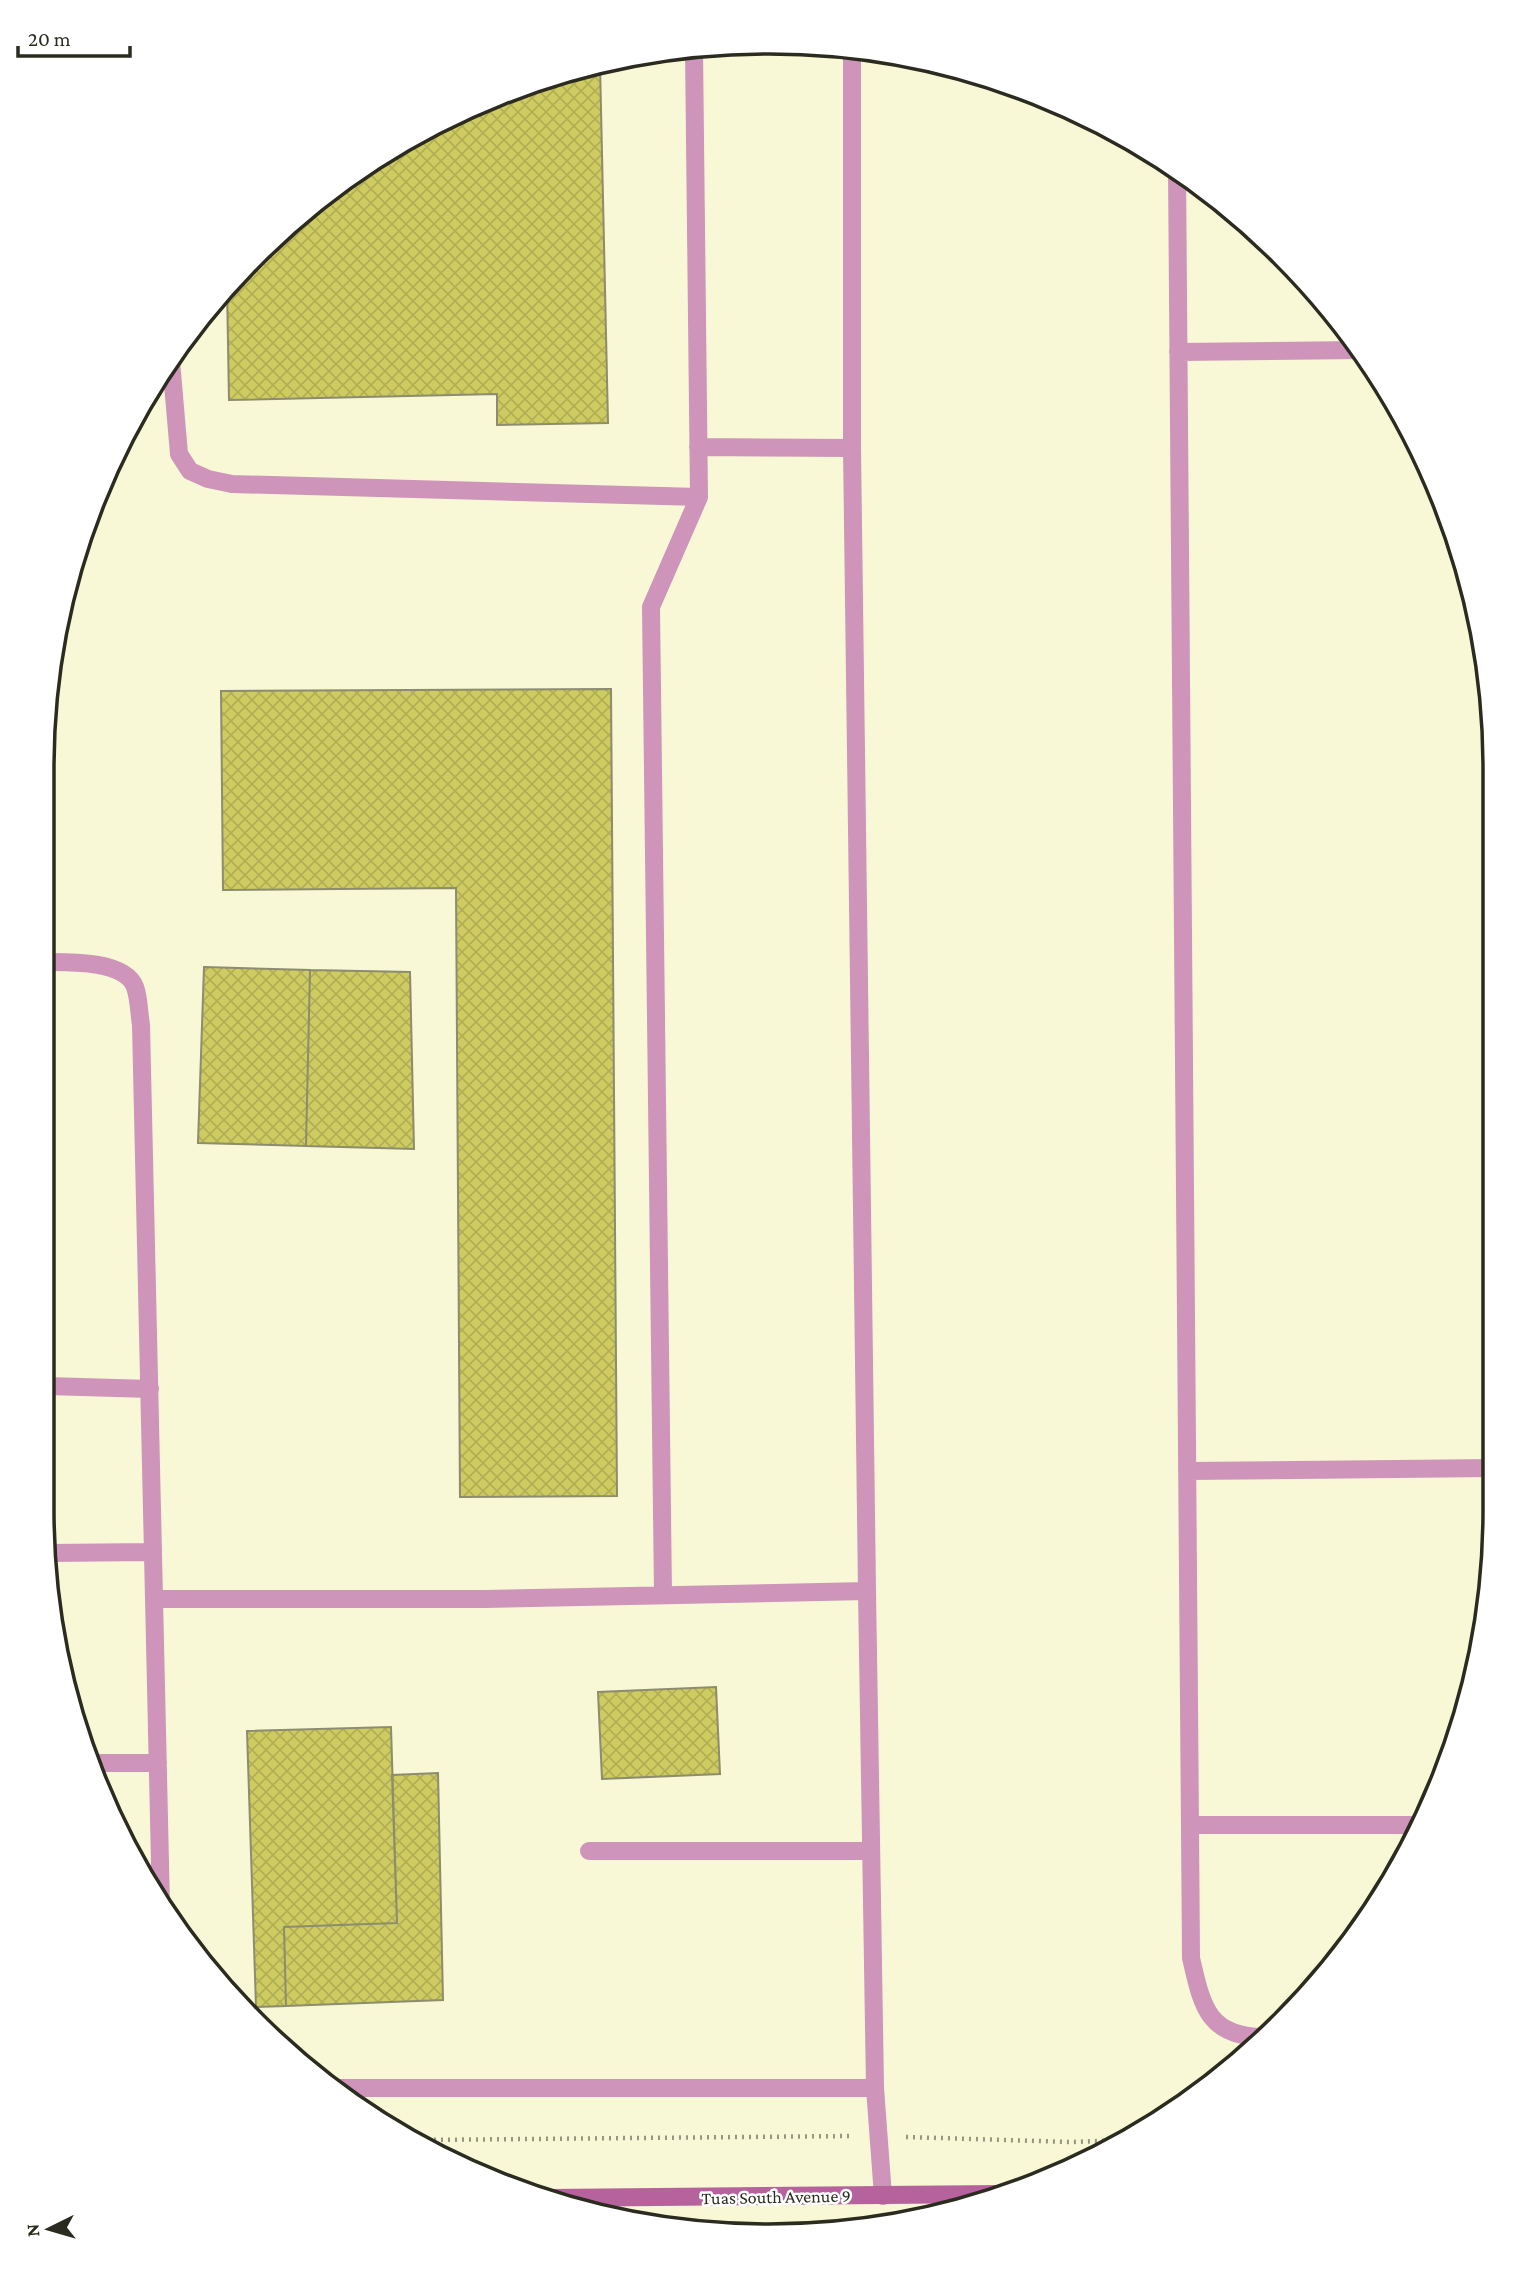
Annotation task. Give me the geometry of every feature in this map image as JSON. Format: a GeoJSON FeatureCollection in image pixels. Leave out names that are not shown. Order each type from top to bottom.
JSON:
{"type":"FeatureCollection","features":[{"type":"Feature","properties":{"kind":"street","name":"Tuas South Avenue 9"},"geometry":{"type":"LineString","coordinates":[[583,2199],[968,2195]]}},
{"type":"Feature","properties":{"kind":"lane"},"geometry":{"type":"LineString","coordinates":[[663,1595],[651,607],[699,497],[694,58]]}},
{"type":"Feature","properties":{"kind":"lane"},"geometry":{"type":"LineString","coordinates":[[852,59],[852,448],[867,1591],[875,2088],[883,2196]]}},
{"type":"Feature","properties":{"kind":"lane"},"geometry":{"type":"LineString","coordinates":[[1177,184],[1191,1958],[1205,2009],[1222,2029],[1250,2037]]}},
{"type":"Feature","properties":{"kind":"lane"},"geometry":{"type":"LineString","coordinates":[[1178,352],[1347,351]]}},
{"type":"Feature","properties":{"kind":"lane"},"geometry":{"type":"LineString","coordinates":[[172,376],[179,454],[190,471],[208,480],[232,484],[699,497]]}},
{"type":"Feature","properties":{"kind":"lane"},"geometry":{"type":"LineString","coordinates":[[698,447],[852,448]]}},
{"type":"Feature","properties":{"kind":"lane"},"geometry":{"type":"LineString","coordinates":[[54,962],[83,963],[117,969],[134,984],[141,1025],[161,1883]]}},
{"type":"Feature","properties":{"kind":"lane"},"geometry":{"type":"LineString","coordinates":[[54,1386],[150,1389]]}},
{"type":"Feature","properties":{"kind":"lane"},"geometry":{"type":"LineString","coordinates":[[1187,1471],[1483,1468]]}},
{"type":"Feature","properties":{"kind":"lane"},"geometry":{"type":"LineString","coordinates":[[56,1553],[153,1552]]}},
{"type":"Feature","properties":{"kind":"lane"},"geometry":{"type":"LineString","coordinates":[[154,1599],[484,1599],[867,1591]]}},
{"type":"Feature","properties":{"kind":"lane"},"geometry":{"type":"LineString","coordinates":[[101,1763],[158,1763]]}},
{"type":"Feature","properties":{"kind":"lane"},"geometry":{"type":"LineString","coordinates":[[1190,1825],[1409,1825]]}},
{"type":"Feature","properties":{"kind":"lane"},"geometry":{"type":"LineString","coordinates":[[589,1852],[871,1851]]}},
{"type":"Feature","properties":{"kind":"lane"},"geometry":{"type":"LineString","coordinates":[[351,2088],[875,2088]]}},
{"type":"Feature","properties":{"kind":"path"},"geometry":{"type":"LineString","coordinates":[[434,2140],[879,2136],[1101,2141]]}},
{"type":"Feature","properties":{"kind":"building"},"geometry":{"type":"Polygon","coordinates":[[[600,75],[608,423],[497,425],[497,394],[229,400],[227,303],[263,263],[298,231],[372,175],[453,128],[539,92],[600,75]]]}},
{"type":"Feature","properties":{"kind":"building"},"geometry":{"type":"Polygon","coordinates":[[[611,689],[617,1496],[460,1497],[456,888],[223,890],[221,691],[611,689]]]}},
{"type":"Feature","properties":{"kind":"building"},"geometry":{"type":"Polygon","coordinates":[[[204,967],[310,970],[306,1146],[198,1143],[204,967]]]}},
{"type":"Feature","properties":{"kind":"building"},"geometry":{"type":"Polygon","coordinates":[[[310,970],[410,972],[414,1149],[306,1146],[310,970]]]}},
{"type":"Feature","properties":{"kind":"building"},"geometry":{"type":"Polygon","coordinates":[[[716,1687],[720,1774],[602,1779],[598,1692],[716,1687]]]}},
{"type":"Feature","properties":{"kind":"building"},"geometry":{"type":"Polygon","coordinates":[[[391,1727],[397,1923],[284,1927],[286,2006],[256,2007],[247,1731],[391,1727]]]}},
{"type":"Feature","properties":{"kind":"building"},"geometry":{"type":"Polygon","coordinates":[[[438,1773],[443,2000],[286,2006],[284,1927],[397,1923],[392,1775],[438,1773]]]}}]}
